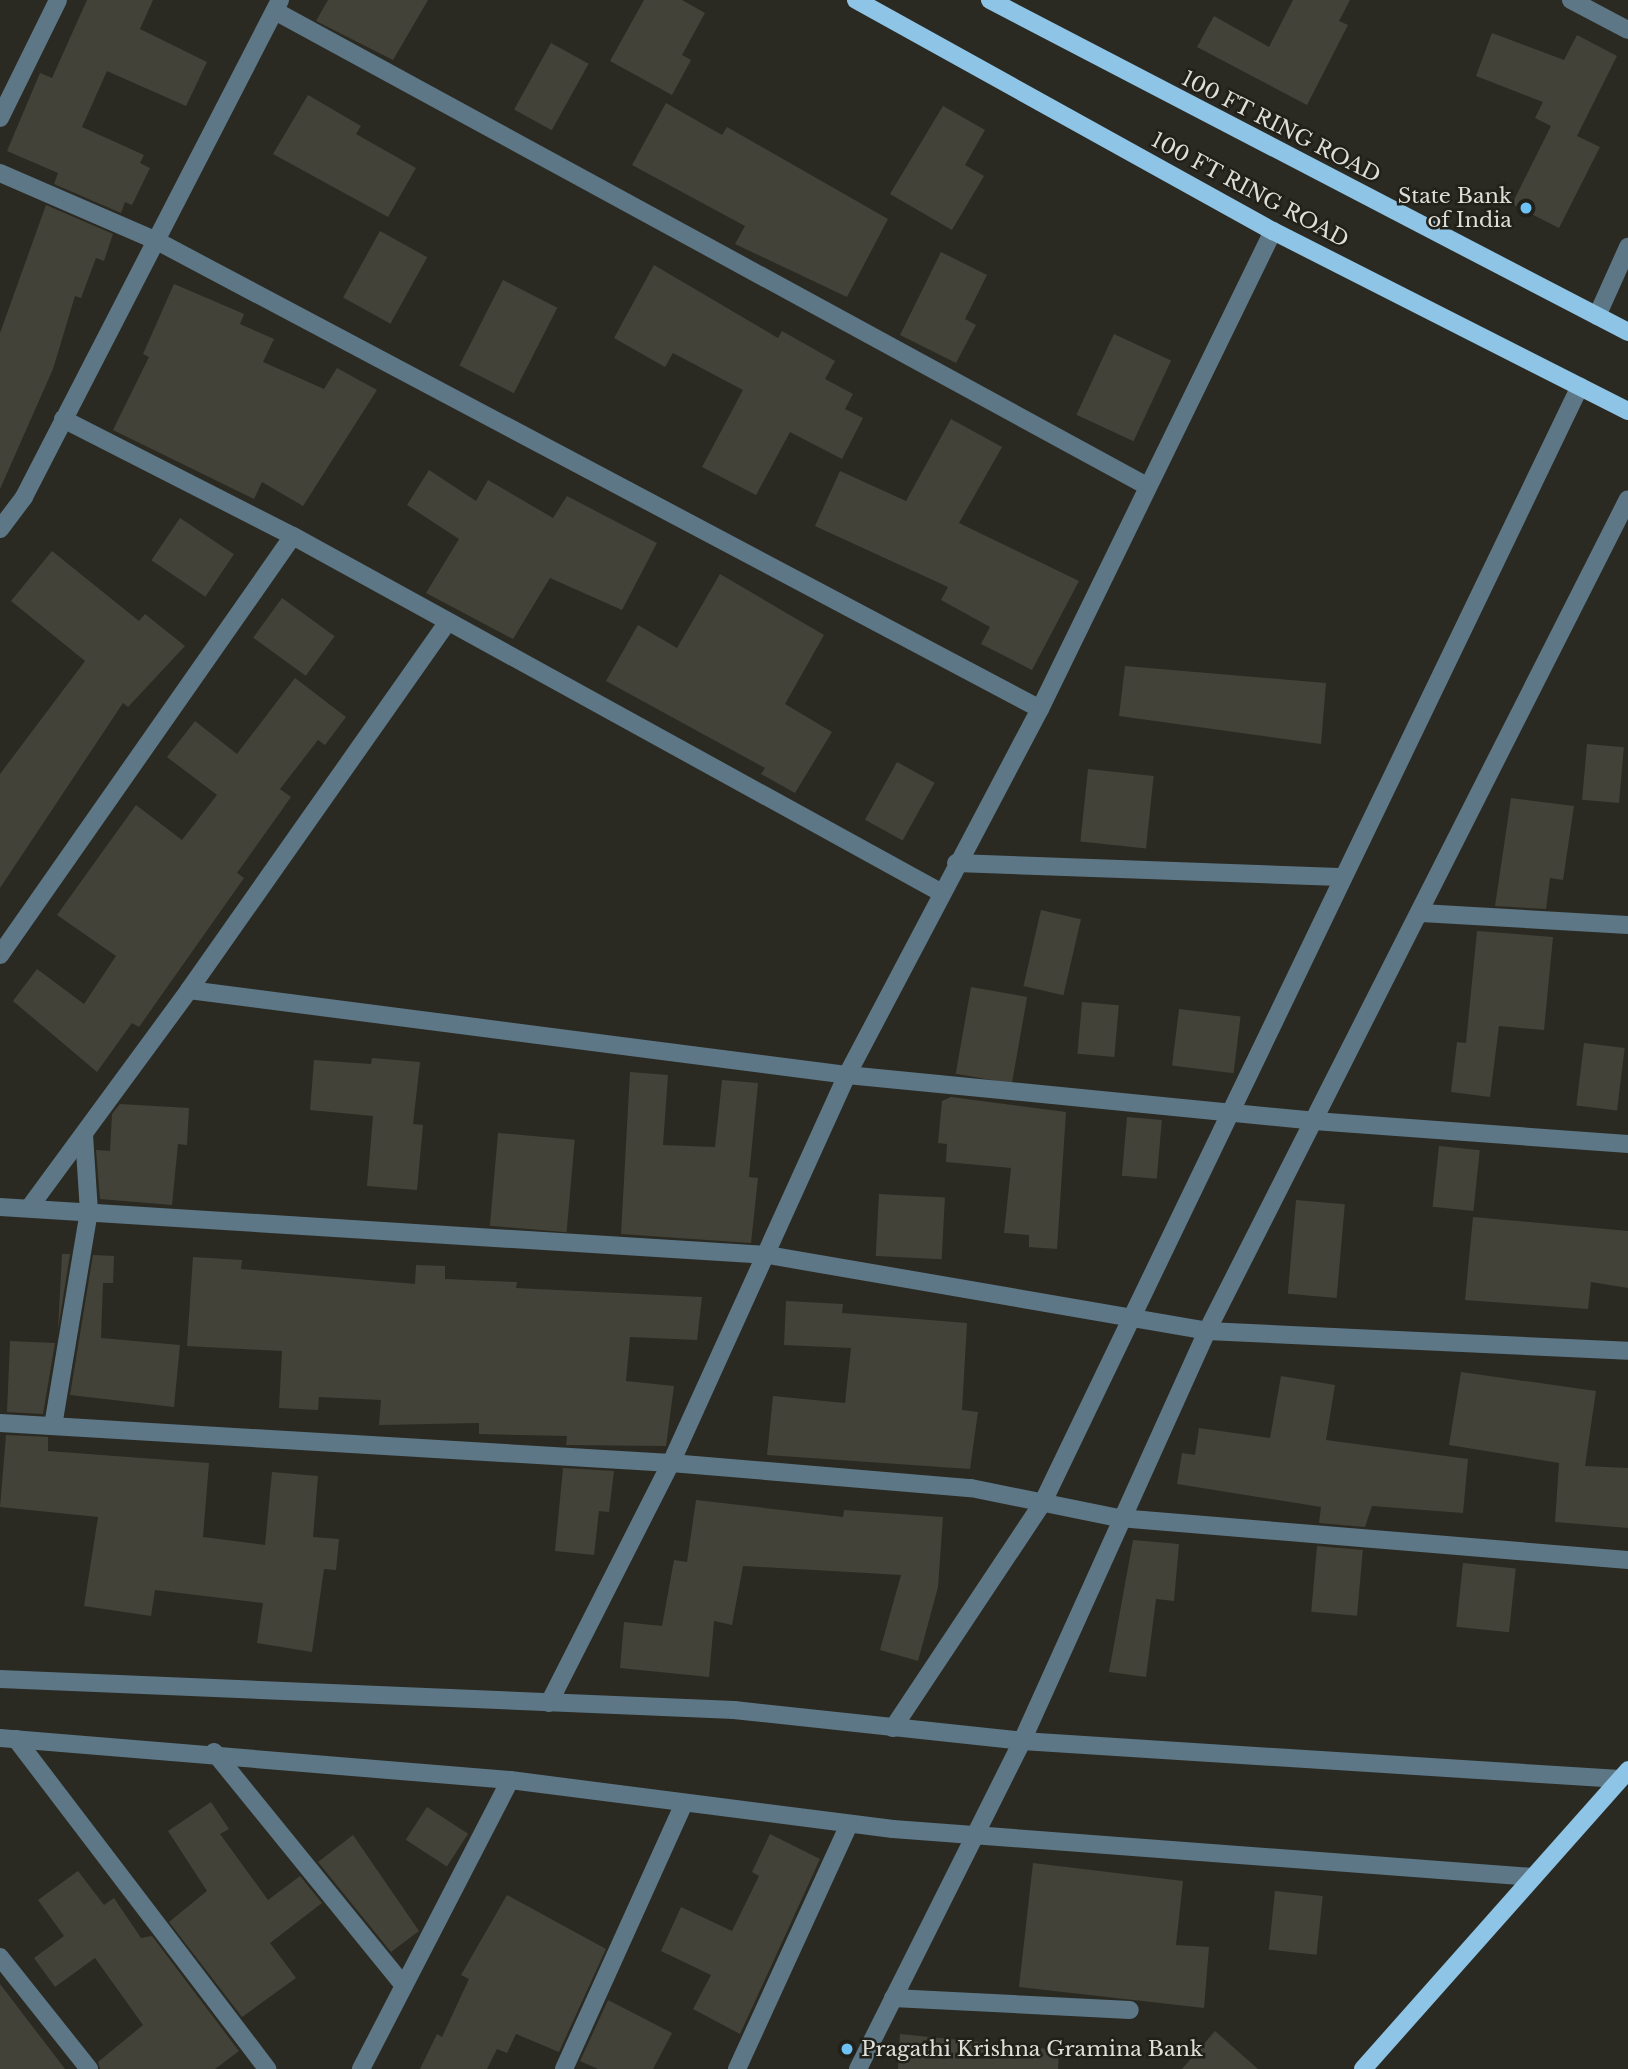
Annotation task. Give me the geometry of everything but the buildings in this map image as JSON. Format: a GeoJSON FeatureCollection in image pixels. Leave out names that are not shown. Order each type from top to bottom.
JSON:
{"type":"FeatureCollection","features":[{"type":"Feature","properties":{"kind":"main road","name":"100 FT RING ROAD"},"geometry":{"type":"LineString","coordinates":[[856,0],[1273,231],[1628,411]]}},
{"type":"Feature","properties":{"kind":"main road","name":"100 FT RING ROAD"},"geometry":{"type":"LineString","coordinates":[[990,0],[1628,332]]}},
{"type":"Feature","properties":{"kind":"main road"},"geometry":{"type":"LineString","coordinates":[[1363,2069],[1624,1774]]}},
{"type":"Feature","properties":{"kind":"street"},"geometry":{"type":"LineString","coordinates":[[0,118],[58,0]]}},
{"type":"Feature","properties":{"kind":"street"},"geometry":{"type":"LineString","coordinates":[[1571,0],[1628,30]]}},
{"type":"Feature","properties":{"kind":"street"},"geometry":{"type":"LineString","coordinates":[[2,522],[63,419],[277,6],[1145,485]]}},
{"type":"Feature","properties":{"kind":"street"},"geometry":{"type":"LineString","coordinates":[[0,173],[157,241],[1040,709]]}},
{"type":"Feature","properties":{"kind":"street"},"geometry":{"type":"LineString","coordinates":[[549,1703],[671,1463],[768,1255],[847,1075],[940,892],[1040,709],[1145,485],[1273,231]]}},
{"type":"Feature","properties":{"kind":"street"},"geometry":{"type":"LineString","coordinates":[[1597,316],[1628,247]]}},
{"type":"Feature","properties":{"kind":"street"},"geometry":{"type":"LineString","coordinates":[[893,1728],[1043,1502],[1133,1318],[1339,877],[1580,386]]}},
{"type":"Feature","properties":{"kind":"street"},"geometry":{"type":"LineString","coordinates":[[63,419],[293,536],[940,892]]}},
{"type":"Feature","properties":{"kind":"street"},"geometry":{"type":"LineString","coordinates":[[858,2069],[1022,1741],[1119,1518],[1207,1331],[1421,913],[1628,499]]}},
{"type":"Feature","properties":{"kind":"street"},"geometry":{"type":"LineString","coordinates":[[0,956],[293,536]]}},
{"type":"Feature","properties":{"kind":"street"},"geometry":{"type":"LineString","coordinates":[[29,1208],[188,990],[447,623]]}},
{"type":"Feature","properties":{"kind":"street"},"geometry":{"type":"LineString","coordinates":[[956,863],[1339,877]]}},
{"type":"Feature","properties":{"kind":"street"},"geometry":{"type":"LineString","coordinates":[[1421,913],[1628,925]]}},
{"type":"Feature","properties":{"kind":"street"},"geometry":{"type":"LineString","coordinates":[[188,990],[847,1075],[1314,1121],[1628,1144]]}},
{"type":"Feature","properties":{"kind":"street"},"geometry":{"type":"LineString","coordinates":[[53,1426],[89,1212],[83,1134]]}},
{"type":"Feature","properties":{"kind":"street"},"geometry":{"type":"LineString","coordinates":[[0,1207],[768,1255],[1207,1331],[1628,1351]]}},
{"type":"Feature","properties":{"kind":"street"},"geometry":{"type":"LineString","coordinates":[[0,1423],[671,1463],[971,1488],[1119,1518],[1628,1560]]}},
{"type":"Feature","properties":{"kind":"street"},"geometry":{"type":"LineString","coordinates":[[0,1679],[734,1710],[1022,1741],[1624,1774]]}},
{"type":"Feature","properties":{"kind":"street"},"geometry":{"type":"LineString","coordinates":[[8,1739],[214,1752],[510,1780],[683,1805],[893,1829],[1533,1877]]}},
{"type":"Feature","properties":{"kind":"street"},"geometry":{"type":"LineString","coordinates":[[8,1739],[267,2069]]}},
{"type":"Feature","properties":{"kind":"street"},"geometry":{"type":"LineString","coordinates":[[214,1752],[404,1986]]}},
{"type":"Feature","properties":{"kind":"street"},"geometry":{"type":"LineString","coordinates":[[361,2069],[510,1780]]}},
{"type":"Feature","properties":{"kind":"street"},"geometry":{"type":"LineString","coordinates":[[564,2069],[683,1805]]}},
{"type":"Feature","properties":{"kind":"street"},"geometry":{"type":"LineString","coordinates":[[737,2069],[849,1824]]}},
{"type":"Feature","properties":{"kind":"street"},"geometry":{"type":"LineString","coordinates":[[0,1957],[89,2069]]}},
{"type":"Feature","properties":{"kind":"street"},"geometry":{"type":"LineString","coordinates":[[893,1998],[1130,2010]]}},
{"type":"Feature","properties":{"kind":"place","name":"State Bank of India"},"geometry":{"type":"Point","coordinates":[1526,208]}},
{"type":"Feature","properties":{"kind":"place","name":"Pragathi Krishna Gramina Bank"},"geometry":{"type":"Point","coordinates":[847,2049]}}]}
